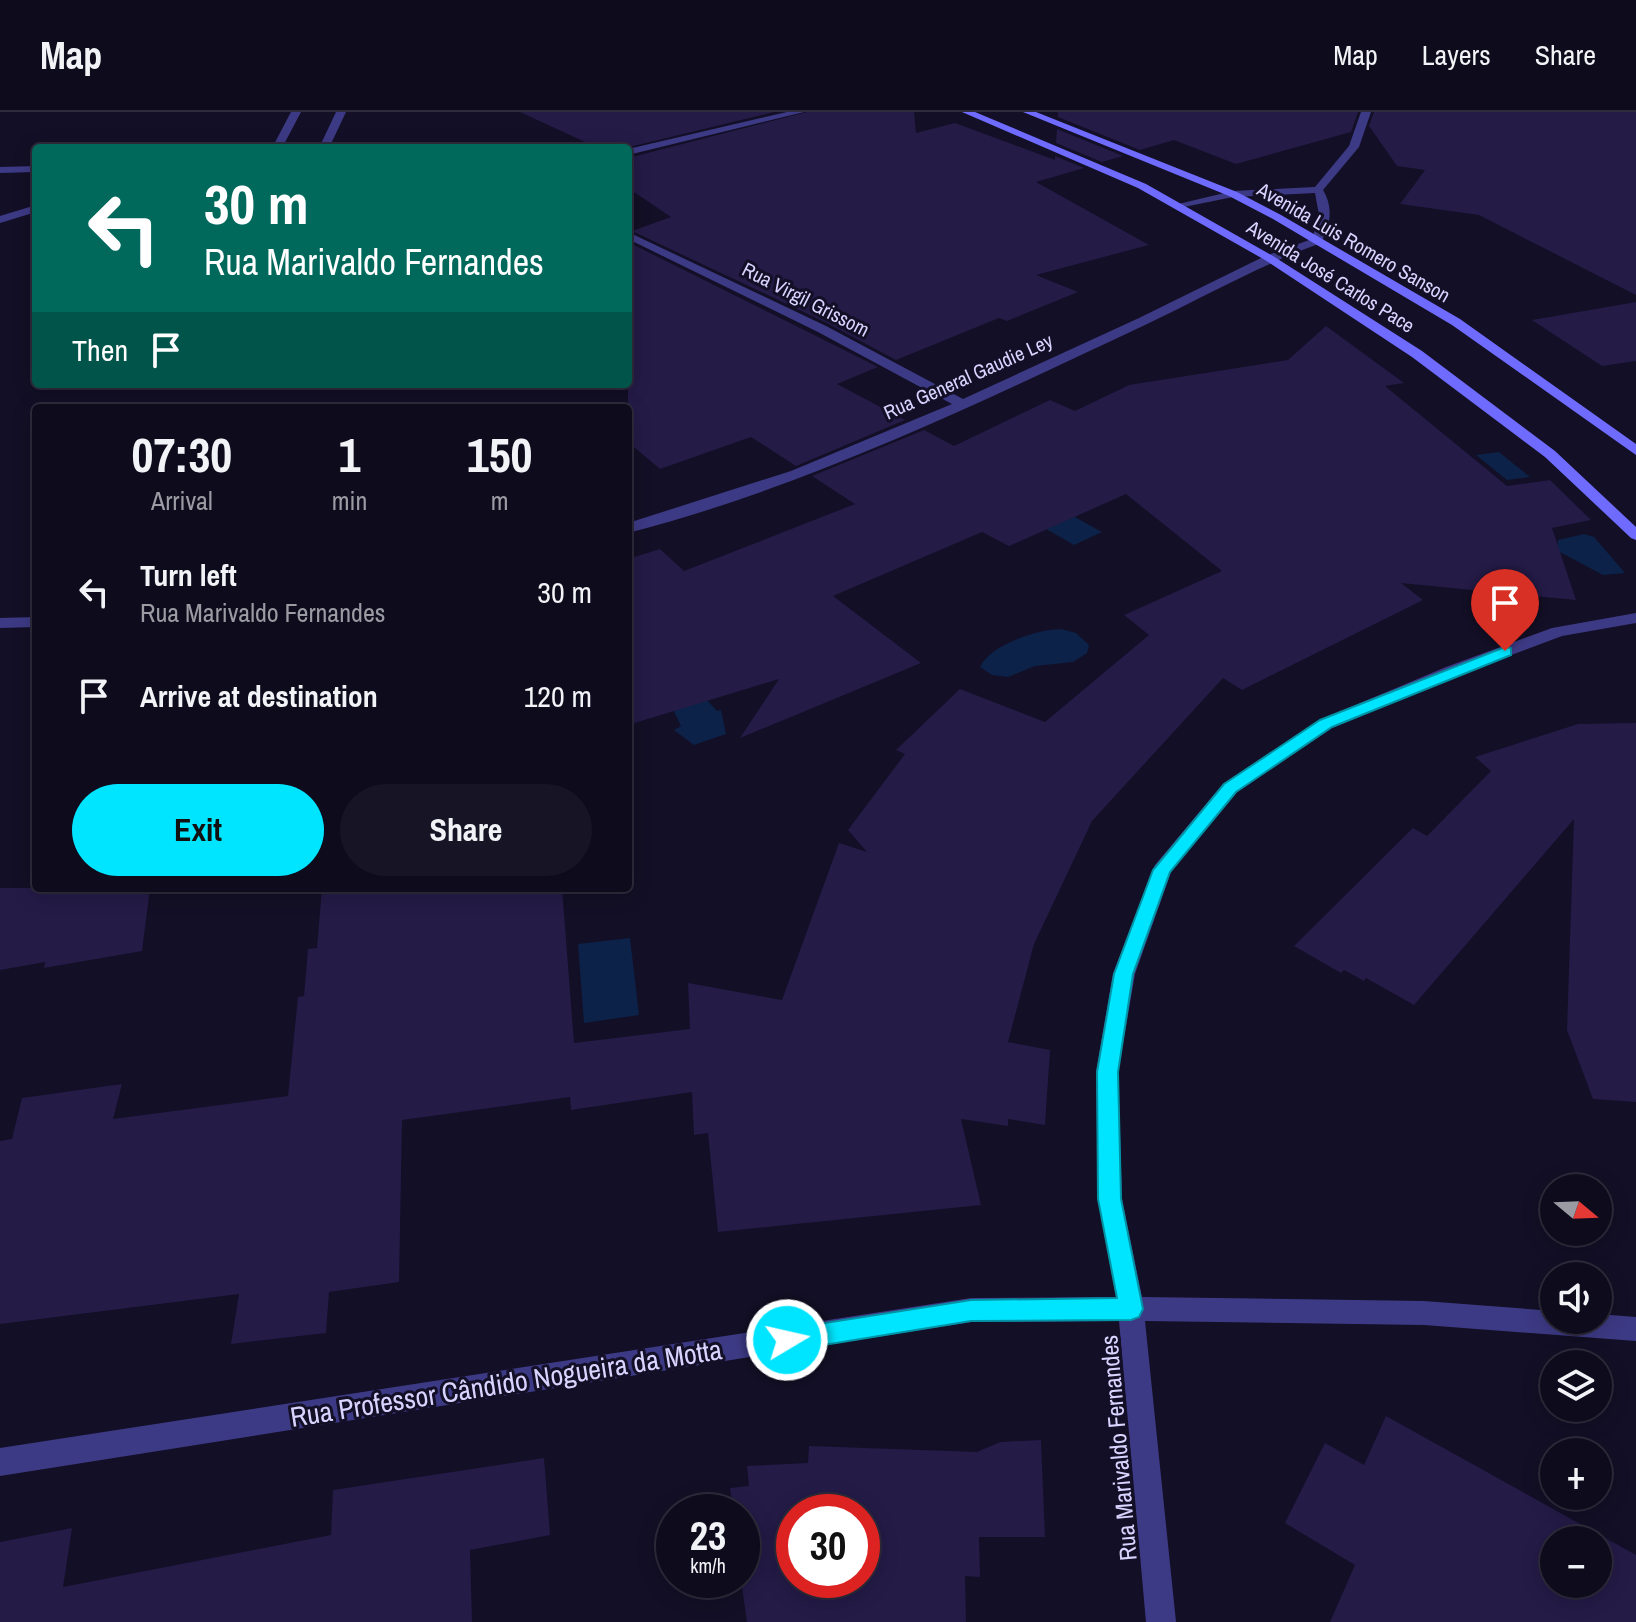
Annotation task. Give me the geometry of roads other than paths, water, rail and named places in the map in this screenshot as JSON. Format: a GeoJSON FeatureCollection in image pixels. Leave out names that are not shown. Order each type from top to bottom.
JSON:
{"type":"FeatureCollection","features":[{"type":"Feature","properties":{"kind":"main road","name":"Avenida José Carlos Pace"},"geometry":{"type":"LineString","coordinates":[[967,112],[1142,186],[1269,258],[1417,354],[1550,454],[1636,535]]}},
{"type":"Feature","properties":{"kind":"main road","name":"Avenida Luis Romero Sanson"},"geometry":{"type":"LineString","coordinates":[[1028,112],[1233,194],[1456,322],[1636,451]]}},
{"type":"Feature","properties":{"kind":"street"},"geometry":{"type":"LineString","coordinates":[[279,144],[296,112]]}},
{"type":"Feature","properties":{"kind":"street"},"geometry":{"type":"LineString","coordinates":[[326,144],[341,112]]}},
{"type":"Feature","properties":{"kind":"street"},"geometry":{"type":"LineString","coordinates":[[632,151],[799,112]]}},
{"type":"Feature","properties":{"kind":"street"},"geometry":{"type":"LineString","coordinates":[[1179,205],[1233,194],[1318,190],[1354,147],[1366,112]]}},
{"type":"Feature","properties":{"kind":"street"},"geometry":{"type":"LineString","coordinates":[[0,170],[32,169]]}},
{"type":"Feature","properties":{"kind":"street"},"geometry":{"type":"LineString","coordinates":[[1317,241],[1325,219],[1326,201],[1318,190]]}},
{"type":"Feature","properties":{"kind":"street"},"geometry":{"type":"LineString","coordinates":[[0,220],[32,209]]}},
{"type":"Feature","properties":{"kind":"street","name":"Rua Virgil Grissom"},"geometry":{"type":"LineString","coordinates":[[632,237],[822,329],[963,404]]}},
{"type":"Feature","properties":{"kind":"street","name":"Rua General Gaudie Ley"},"geometry":{"type":"LineString","coordinates":[[632,527],[796,474],[963,404],[1143,321],[1269,258],[1317,241]]}},
{"type":"Feature","properties":{"kind":"street","name":"Rua Marivaldo Fernandes"},"geometry":{"type":"LineString","coordinates":[[1161,1622],[1131,1309],[1110,1199],[1107,1072],[1124,974],[1162,870],[1230,788],[1326,724],[1452,671],[1558,632],[1636,618]]}},
{"type":"Feature","properties":{"kind":"street"},"geometry":{"type":"LineString","coordinates":[[0,623],[32,622]]}},
{"type":"Feature","properties":{"kind":"street","name":"Rua Professor Cândido Nogueira da Motta"},"geometry":{"type":"LineString","coordinates":[[0,1462],[971,1310],[1424,1313],[1636,1329]]}},
{"type":"Feature","properties":{"kind":"water"},"geometry":{"type":"Polygon","coordinates":[[[1499,452],[1530,477],[1507,480],[1476,455],[1499,452]]]}},
{"type":"Feature","properties":{"kind":"water"},"geometry":{"type":"Polygon","coordinates":[[[1055,506],[1102,532],[1074,545],[1027,518],[1055,506]]]}},
{"type":"Feature","properties":{"kind":"water"},"geometry":{"type":"Polygon","coordinates":[[[1584,534],[1594,537],[1625,573],[1603,575],[1558,551],[1558,540],[1584,534]]]}},
{"type":"Feature","properties":{"kind":"water"},"geometry":{"type":"Polygon","coordinates":[[[1061,629],[1076,633],[1089,645],[1087,653],[1073,662],[1035,666],[1008,677],[992,675],[980,667],[985,659],[1004,645],[1040,632],[1061,629]]]}},
{"type":"Feature","properties":{"kind":"water"},"geometry":{"type":"Polygon","coordinates":[[[694,686],[717,711],[721,710],[726,734],[694,745],[674,730],[681,726],[666,695],[694,686]]]}},
{"type":"Feature","properties":{"kind":"water"},"geometry":{"type":"Polygon","coordinates":[[[630,938],[639,1015],[584,1023],[578,944],[630,938]]]}}]}
